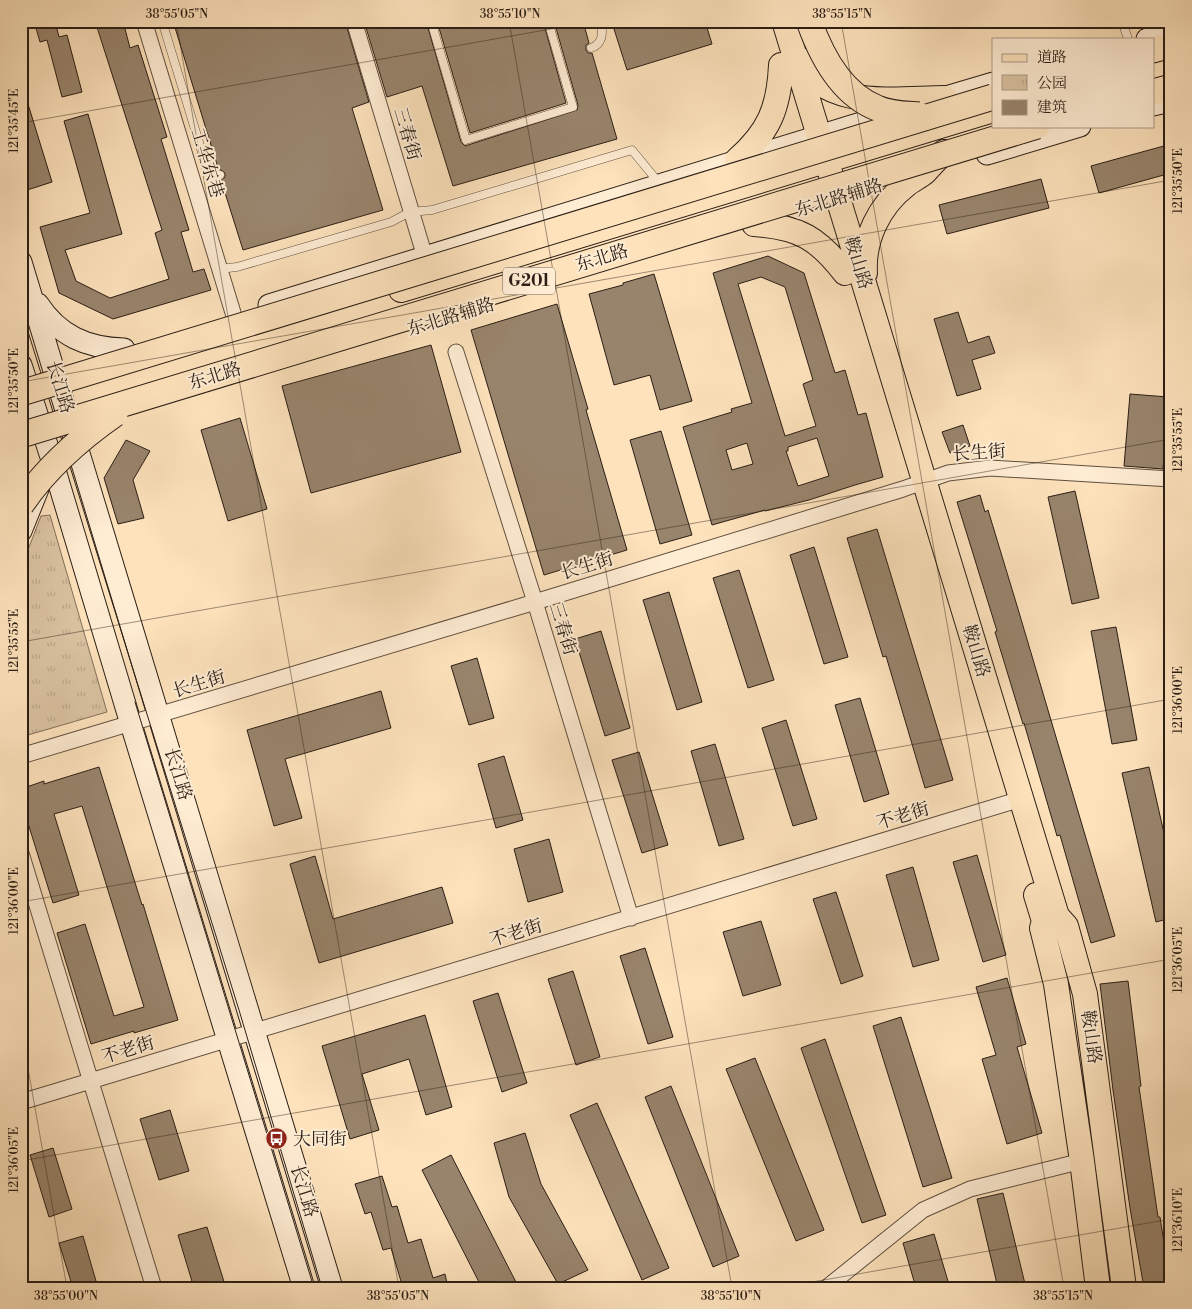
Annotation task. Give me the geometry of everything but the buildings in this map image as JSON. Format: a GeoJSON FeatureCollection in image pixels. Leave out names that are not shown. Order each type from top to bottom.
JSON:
{"type":"FeatureCollection","features":[{"type":"Feature","properties":{"kind":"highway"},"geometry":{"type":"LineString","coordinates":[[809,21],[822,52],[834,71],[856,97],[876,108],[898,114],[918,115],[943,105]]}},
{"type":"Feature","properties":{"kind":"highway"},"geometry":{"type":"LineString","coordinates":[[1154,50],[1171,45]]}},
{"type":"Feature","properties":{"kind":"highway"},"geometry":{"type":"LineString","coordinates":[[1154,92],[1171,87]]}},
{"type":"Feature","properties":{"kind":"highway","name":"G201"},"geometry":{"type":"LineString","coordinates":[[24,387],[943,105],[992,97]]}},
{"type":"Feature","properties":{"kind":"highway","name":"东北路"},"geometry":{"type":"LineString","coordinates":[[48,433],[142,398],[1030,128]]}},
{"type":"Feature","properties":{"kind":"highway"},"geometry":{"type":"LineString","coordinates":[[21,506],[50,468],[72,446],[95,428],[142,398]]}},
{"type":"Feature","properties":{"kind":"main road","name":"鞍山路"},"geometry":{"type":"LineString","coordinates":[[767,21],[781,65],[811,138]]}},
{"type":"Feature","properties":{"kind":"main road","name":"鞍山路"},"geometry":{"type":"LineString","coordinates":[[786,30],[811,138],[830,201],[866,292],[917,484]]}},
{"type":"Feature","properties":{"kind":"main road"},"geometry":{"type":"LineString","coordinates":[[786,30],[801,63],[812,78],[829,89],[846,96],[943,105]]}},
{"type":"Feature","properties":{"kind":"main road"},"geometry":{"type":"LineString","coordinates":[[1150,38],[1171,32]]}},
{"type":"Feature","properties":{"kind":"main road"},"geometry":{"type":"LineString","coordinates":[[1154,62],[1171,57]]}},
{"type":"Feature","properties":{"kind":"main road"},"geometry":{"type":"LineString","coordinates":[[737,160],[752,148],[773,112],[780,89],[781,65]]}},
{"type":"Feature","properties":{"kind":"main road"},"geometry":{"type":"LineString","coordinates":[[1154,79],[1171,75]]}},
{"type":"Feature","properties":{"kind":"main road"},"geometry":{"type":"LineString","coordinates":[[24,387],[55,370],[770,150],[943,105],[992,83]]}},
{"type":"Feature","properties":{"kind":"main road"},"geometry":{"type":"LineString","coordinates":[[1154,105],[1171,101]]}},
{"type":"Feature","properties":{"kind":"main road","name":"东北路"},"geometry":{"type":"LineString","coordinates":[[48,433],[240,339],[440,285],[821,171],[913,143],[992,110]]}},
{"type":"Feature","properties":{"kind":"main road","name":"东北路"},"geometry":{"type":"LineString","coordinates":[[913,143],[958,138],[992,127]]}},
{"type":"Feature","properties":{"kind":"main road","name":"东北路辅路"},"geometry":{"type":"LineString","coordinates":[[48,433],[480,308],[1073,128]]}},
{"type":"Feature","properties":{"kind":"main road"},"geometry":{"type":"LineString","coordinates":[[866,292],[865,266],[867,242],[876,221],[890,200],[923,173],[958,138]]}},
{"type":"Feature","properties":{"kind":"main road"},"geometry":{"type":"LineString","coordinates":[[744,186],[770,150]]}},
{"type":"Feature","properties":{"kind":"main road","name":"东北路"},"geometry":{"type":"LineString","coordinates":[[719,202],[744,186],[821,171]]}},
{"type":"Feature","properties":{"kind":"main road","name":"鞍山路"},"geometry":{"type":"LineString","coordinates":[[830,201],[845,273],[917,484],[1014,801],[1044,921],[1042,928],[1056,984],[1082,1161],[1098,1288]]}},
{"type":"Feature","properties":{"kind":"main road"},"geometry":{"type":"LineString","coordinates":[[754,224],[777,225],[796,231],[816,242],[845,273]]}},
{"type":"Feature","properties":{"kind":"main road"},"geometry":{"type":"LineString","coordinates":[[440,285],[461,246]]}},
{"type":"Feature","properties":{"kind":"main road","name":"长江路"},"geometry":{"type":"LineString","coordinates":[[21,262],[55,370],[48,433],[131,724],[304,1288]]}},
{"type":"Feature","properties":{"kind":"main road"},"geometry":{"type":"LineString","coordinates":[[382,269],[440,285],[480,308]]}},
{"type":"Feature","properties":{"kind":"main road","name":"东北路"},"geometry":{"type":"LineString","coordinates":[[48,433],[83,404],[440,285]]}},
{"type":"Feature","properties":{"kind":"main road"},"geometry":{"type":"LineString","coordinates":[[30,292],[54,323],[67,334],[103,348],[124,349]]}},
{"type":"Feature","properties":{"kind":"main road"},"geometry":{"type":"LineString","coordinates":[[240,339],[267,305]]}},
{"type":"Feature","properties":{"kind":"main road","name":"东北路"},"geometry":{"type":"LineString","coordinates":[[24,387],[48,433]]}},
{"type":"Feature","properties":{"kind":"main road","name":"长江路"},"geometry":{"type":"LineString","coordinates":[[24,387],[48,433],[160,715],[332,1288]]}},
{"type":"Feature","properties":{"kind":"main road"},"geometry":{"type":"LineString","coordinates":[[21,531],[48,433]]}},
{"type":"Feature","properties":{"kind":"main road","name":"鞍山路"},"geometry":{"type":"LineString","coordinates":[[1014,801],[1057,916],[1066,926],[1085,994],[1124,1288]]}},
{"type":"Feature","properties":{"kind":"street","name":"工华东巷"},"geometry":{"type":"LineString","coordinates":[[144,21],[234,316]]}},
{"type":"Feature","properties":{"kind":"street","name":"三春街"},"geometry":{"type":"LineString","coordinates":[[354,21],[425,257]]}},
{"type":"Feature","properties":{"kind":"street","name":"三春街"},"geometry":{"type":"LineString","coordinates":[[456,352],[535,602],[631,918]]}},
{"type":"Feature","properties":{"kind":"street","name":"长生街"},"geometry":{"type":"LineString","coordinates":[[21,756],[535,602],[948,473],[990,468],[1171,479]]}},
{"type":"Feature","properties":{"kind":"street","name":"不老街"},"geometry":{"type":"LineString","coordinates":[[21,1102],[1014,801]]}},
{"type":"Feature","properties":{"kind":"street"},"geometry":{"type":"LineString","coordinates":[[21,853],[154,1288]]}},
{"type":"Feature","properties":{"kind":"street"},"geometry":{"type":"LineString","coordinates":[[826,1288],[923,1210],[970,1189],[1082,1161]]}},
{"type":"Feature","properties":{"kind":"lane"},"geometry":{"type":"LineString","coordinates":[[162,21],[205,162],[214,174],[220,175]]}},
{"type":"Feature","properties":{"kind":"lane"},"geometry":{"type":"LineString","coordinates":[[431,21],[466,140],[573,107],[548,21]]}},
{"type":"Feature","properties":{"kind":"lane"},"geometry":{"type":"LineString","coordinates":[[590,48],[599,44],[601,39],[601,21]]}},
{"type":"Feature","properties":{"kind":"lane"},"geometry":{"type":"LineString","coordinates":[[1122,21],[1128,38]]}},
{"type":"Feature","properties":{"kind":"lane"},"geometry":{"type":"LineString","coordinates":[[219,269],[236,267],[382,225],[410,212],[432,210],[632,150],[660,184]]}},
{"type":"Feature","properties":{"kind":"green space"},"geometry":{"type":"Polygon","coordinates":[[[50,515],[107,712],[21,737],[21,568],[41,516],[50,515]]]}},
{"type":"Feature","properties":{"kind":"tram line"},"geometry":{"type":"LineString","coordinates":[[21,309],[239,1010],[322,1288]]}},
{"type":"Feature","properties":{"kind":"tram line"},"geometry":{"type":"LineString","coordinates":[[135,702],[314,1288]]}},
{"type":"Feature","properties":{"kind":"place","name":"大同街"},"geometry":{"type":"Point","coordinates":[277,1139]}}]}
